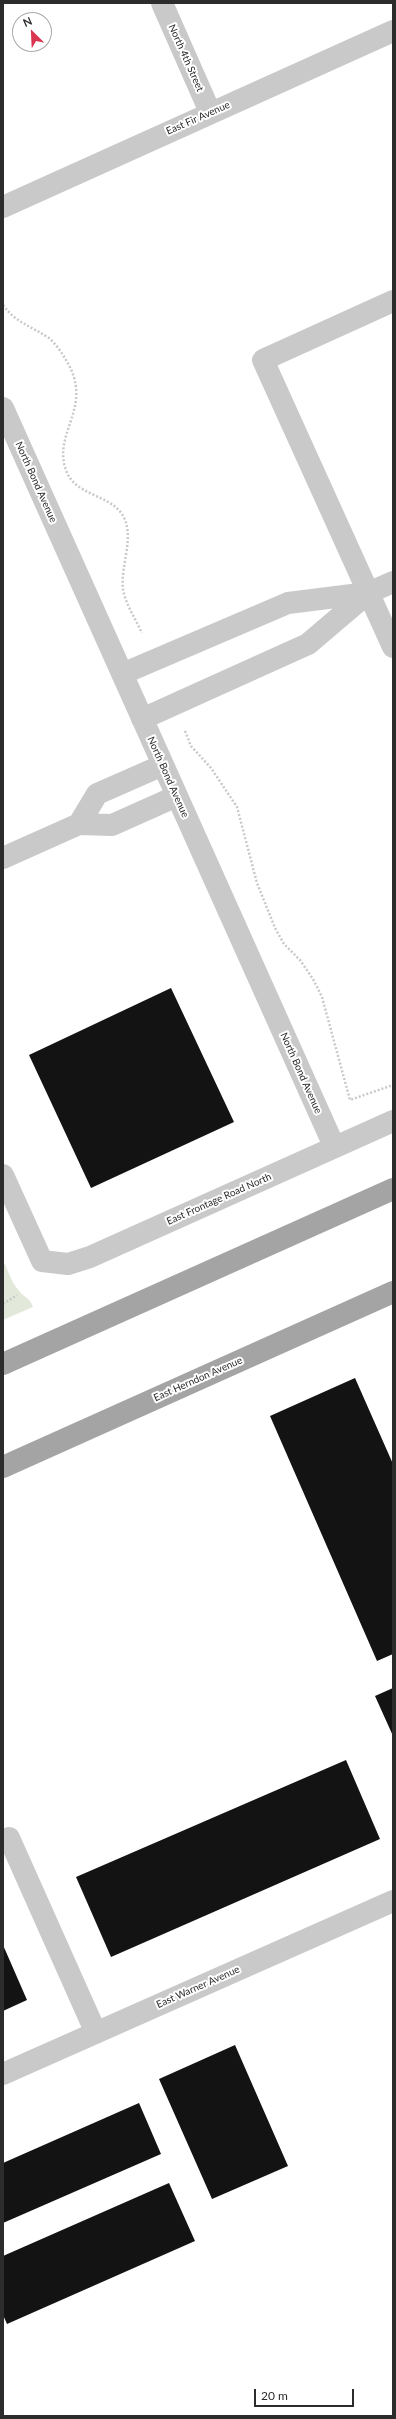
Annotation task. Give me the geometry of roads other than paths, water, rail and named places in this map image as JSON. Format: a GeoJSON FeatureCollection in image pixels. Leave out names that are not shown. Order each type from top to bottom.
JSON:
{"type":"FeatureCollection","features":[{"type":"Feature","properties":{"kind":"main road"},"geometry":{"type":"LineString","coordinates":[[3,1364],[393,1189]]}},
{"type":"Feature","properties":{"kind":"main road","name":"East Herndon Avenue"},"geometry":{"type":"LineString","coordinates":[[3,1467],[393,1292]]}},
{"type":"Feature","properties":{"kind":"street","name":"North 4th Street"},"geometry":{"type":"LineString","coordinates":[[162,3],[210,112]]}},
{"type":"Feature","properties":{"kind":"street","name":"East Fir Avenue"},"geometry":{"type":"LineString","coordinates":[[3,207],[210,112],[393,31]]}},
{"type":"Feature","properties":{"kind":"street"},"geometry":{"type":"LineString","coordinates":[[393,301],[263,360],[393,647]]}},
{"type":"Feature","properties":{"kind":"street","name":"North Bond Avenue"},"geometry":{"type":"LineString","coordinates":[[3,408],[334,1146]]}},
{"type":"Feature","properties":{"kind":"street"},"geometry":{"type":"LineString","coordinates":[[142,719],[308,644],[368,593],[393,582]]}},
{"type":"Feature","properties":{"kind":"street"},"geometry":{"type":"LineString","coordinates":[[122,674],[288,603],[368,593]]}},
{"type":"Feature","properties":{"kind":"street"},"geometry":{"type":"LineString","coordinates":[[80,824],[97,794],[163,765]]}},
{"type":"Feature","properties":{"kind":"street"},"geometry":{"type":"LineString","coordinates":[[3,858],[80,824],[112,824],[177,796]]}},
{"type":"Feature","properties":{"kind":"street","name":"East Frontage Road North"},"geometry":{"type":"LineString","coordinates":[[3,1175],[42,1262],[68,1264],[90,1257],[393,1120]]}},
{"type":"Feature","properties":{"kind":"street"},"geometry":{"type":"LineString","coordinates":[[3,1840],[9,1838],[96,2033]]}},
{"type":"Feature","properties":{"kind":"street","name":"East Warner Avenue"},"geometry":{"type":"LineString","coordinates":[[3,2074],[393,1901]]}}]}
